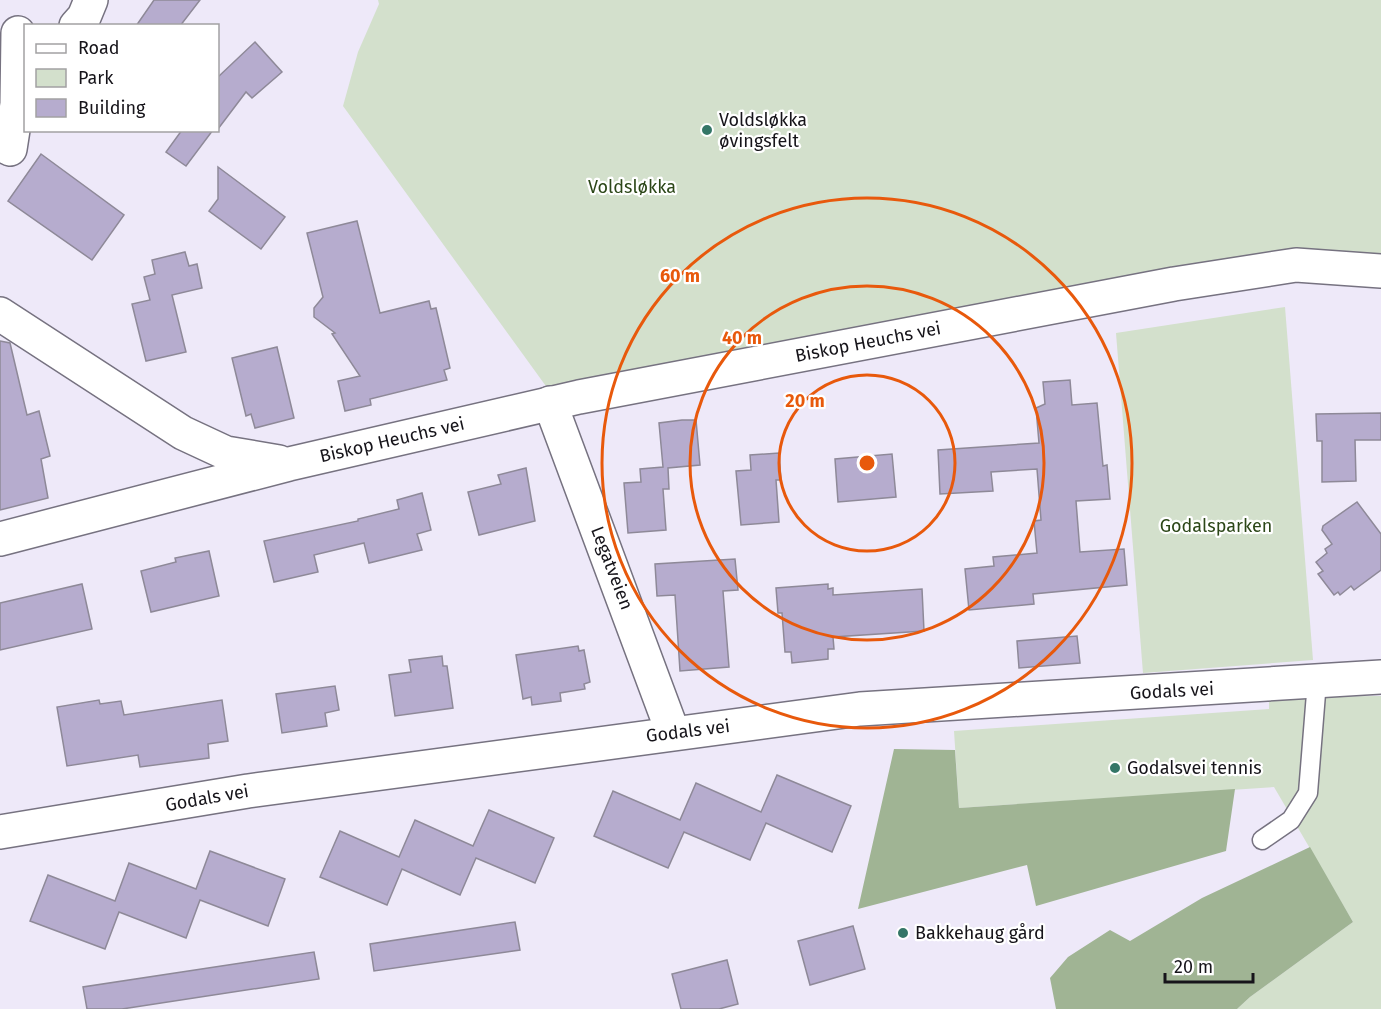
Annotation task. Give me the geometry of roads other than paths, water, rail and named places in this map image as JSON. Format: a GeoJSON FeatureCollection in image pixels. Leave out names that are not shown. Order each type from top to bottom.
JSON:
{"type":"FeatureCollection","features":[{"type":"Feature","properties":{"kind":"street"},"geometry":{"type":"LineString","coordinates":[[77,24],[84,17],[91,0]]}},
{"type":"Feature","properties":{"kind":"street"},"geometry":{"type":"LineString","coordinates":[[10,26],[17,104],[12,148]]}},
{"type":"Feature","properties":{"kind":"street","name":"Biskop Heuchs vei"},"geometry":{"type":"LineString","coordinates":[[0,539],[289,464],[550,403],[1196,281],[1296,265],[1381,271]]}},
{"type":"Feature","properties":{"kind":"street","name":"Biskop Heuchs vei"},"geometry":{"type":"LineString","coordinates":[[0,314],[183,433],[226,453],[289,464]]}},
{"type":"Feature","properties":{"kind":"street","name":"Legatveien"},"geometry":{"type":"LineString","coordinates":[[550,403],[673,733]]}},
{"type":"Feature","properties":{"kind":"street","name":"Godals vei"},"geometry":{"type":"LineString","coordinates":[[0,832],[248,791],[860,710],[1381,677]]}},
{"type":"Feature","properties":{"kind":"lane"},"geometry":{"type":"LineString","coordinates":[[1262,840],[1291,820],[1308,793],[1317,681]]}},
{"type":"Feature","properties":{"kind":"place","name":"Voldsløkka øvingsfelt"},"geometry":{"type":"Point","coordinates":[707,130]}},
{"type":"Feature","properties":{"kind":"place","name":"Godalsvei tennis"},"geometry":{"type":"Point","coordinates":[1115,768]}},
{"type":"Feature","properties":{"kind":"place","name":"Bakkehaug gård"},"geometry":{"type":"Point","coordinates":[903,933]}},
{"type":"Feature","properties":{"kind":"park label","name":"Voldsløkka"},"geometry":{"type":"Point","coordinates":[632,187]}},
{"type":"Feature","properties":{"kind":"park label","name":"Godalsparken"},"geometry":{"type":"Point","coordinates":[1216,526]}}]}
